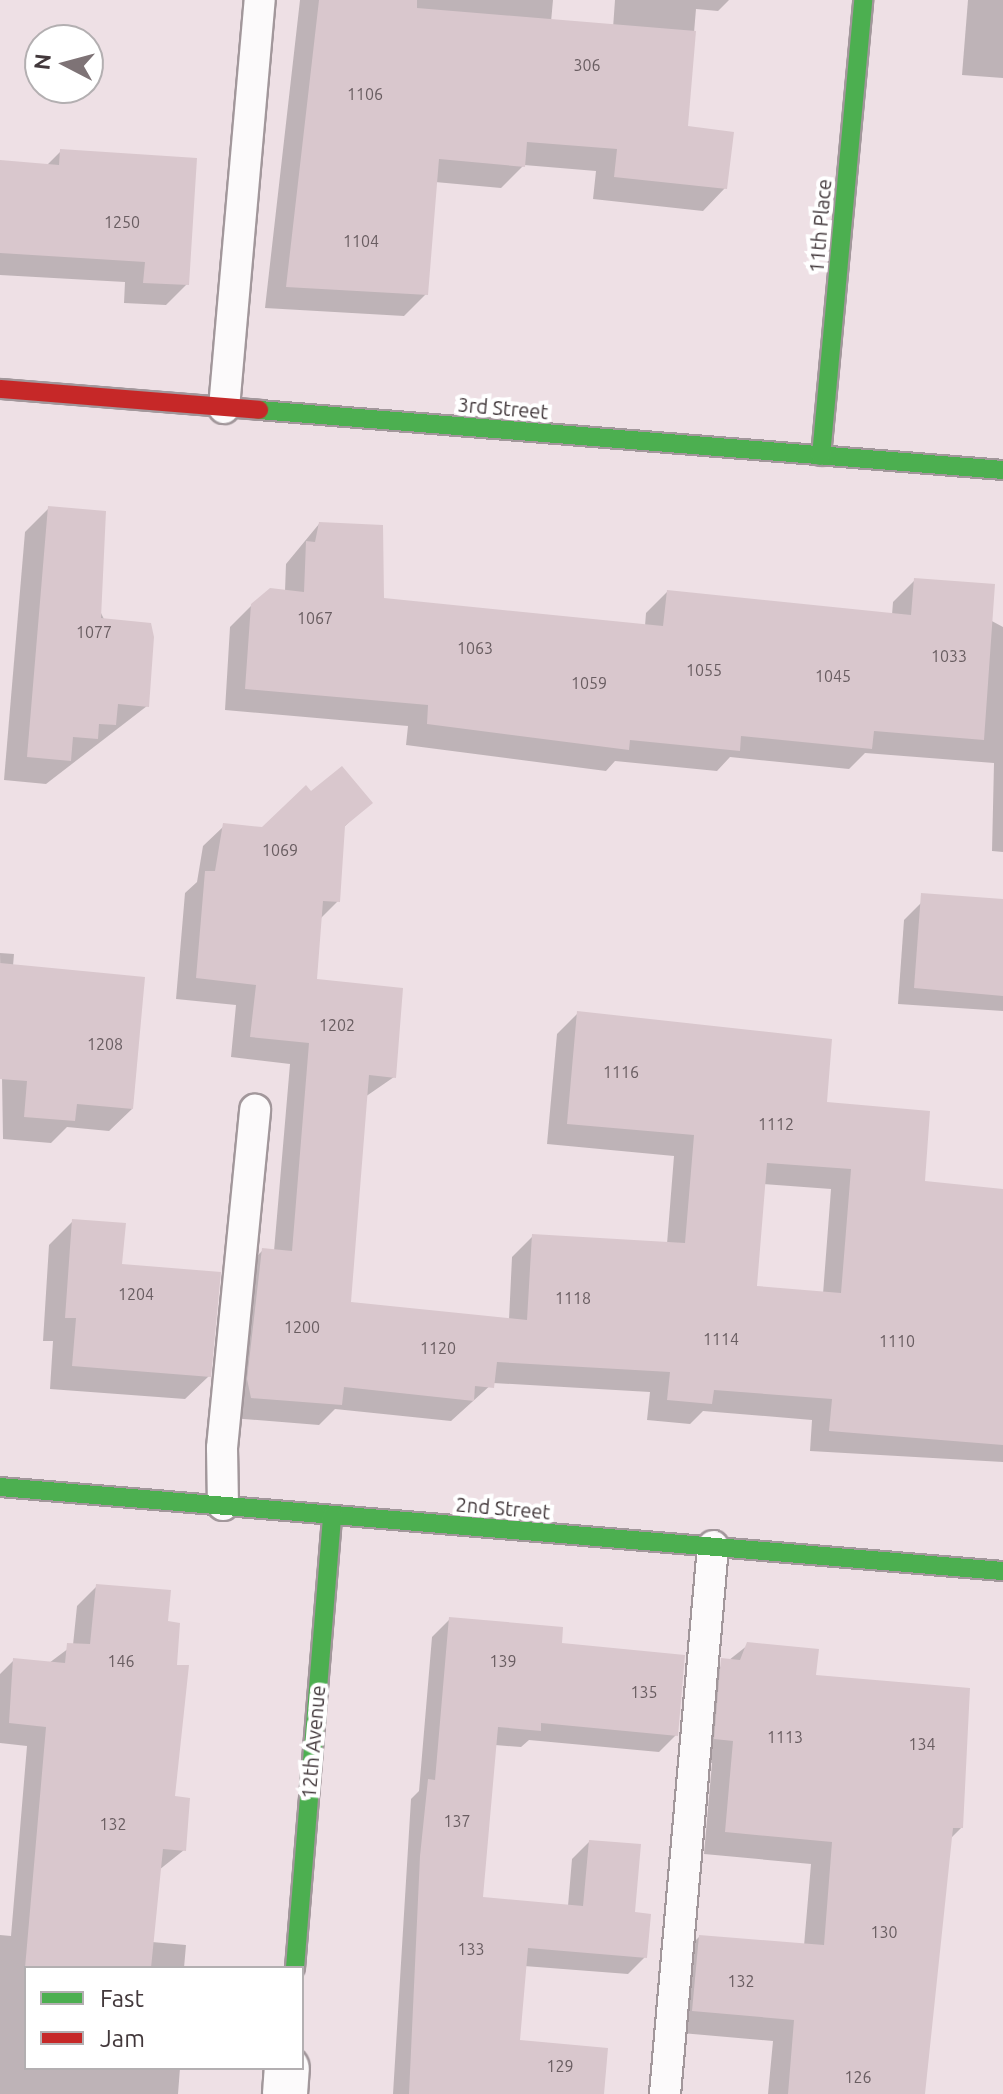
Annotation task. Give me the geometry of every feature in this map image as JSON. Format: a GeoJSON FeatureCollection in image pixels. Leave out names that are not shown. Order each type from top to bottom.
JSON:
{"type":"FeatureCollection","features":[{"type":"Feature","properties":{"kind":"street","name":"11th Place"},"geometry":{"type":"LineString","coordinates":[[821,456],[863,0]]}},
{"type":"Feature","properties":{"kind":"street","name":"3rd Street"},"geometry":{"type":"LineString","coordinates":[[0,389],[1003,470]]}},
{"type":"Feature","properties":{"kind":"street","name":"2nd Street"},"geometry":{"type":"LineString","coordinates":[[0,1487],[1003,1571]]}},
{"type":"Feature","properties":{"kind":"street","name":"12th Avenue"},"geometry":{"type":"LineString","coordinates":[[295,1966],[332,1516]]}},
{"type":"Feature","properties":{"kind":"street"},"geometry":{"type":"LineString","coordinates":[[285,2094],[287,2070]]}},
{"type":"Feature","properties":{"kind":"lane"},"geometry":{"type":"LineString","coordinates":[[224,408],[245,103],[260,0]]}},
{"type":"Feature","properties":{"kind":"lane"},"geometry":{"type":"LineString","coordinates":[[223,1505],[222,1448],[255,1110]]}},
{"type":"Feature","properties":{"kind":"lane"},"geometry":{"type":"LineString","coordinates":[[665,2094],[713,1546]]}},
{"type":"Feature","properties":{"kind":"building"},"geometry":{"type":"Polygon","coordinates":[[[319,0],[417,0],[417,8],[696,31],[688,126],[734,132],[727,189],[614,177],[617,149],[527,142],[525,167],[439,159],[428,295],[286,287],[319,0]]]}},
{"type":"Feature","properties":{"kind":"building"},"geometry":{"type":"Polygon","coordinates":[[[60,149],[197,158],[189,285],[143,283],[145,262],[0,253],[0,160],[59,165],[60,149]]]}},
{"type":"Feature","properties":{"kind":"building"},"geometry":{"type":"Polygon","coordinates":[[[48,506],[106,511],[101,618],[151,623],[154,637],[149,707],[118,704],[116,725],[99,724],[98,739],[73,737],[71,761],[27,757],[48,506]]]}},
{"type":"Feature","properties":{"kind":"building"},"geometry":{"type":"Polygon","coordinates":[[[319,522],[383,525],[384,598],[663,626],[667,590],[911,615],[914,578],[995,584],[984,740],[874,731],[872,749],[741,736],[740,751],[630,740],[629,750],[427,724],[428,705],[245,689],[251,604],[270,588],[304,592],[306,541],[315,542],[319,522]]]}},
{"type":"Feature","properties":{"kind":"building"},"geometry":{"type":"Polygon","coordinates":[[[342,766],[373,803],[345,826],[340,902],[323,901],[317,979],[403,988],[396,1078],[369,1075],[351,1302],[527,1320],[532,1234],[685,1243],[694,1135],[567,1124],[577,1011],[832,1039],[827,1102],[930,1111],[925,1181],[1003,1189],[1003,1445],[829,1431],[832,1399],[714,1390],[712,1404],[667,1400],[670,1372],[497,1362],[494,1388],[475,1386],[474,1401],[344,1387],[342,1405],[251,1398],[247,1379],[262,1248],[292,1251],[309,1043],[250,1037],[256,985],[196,978],[205,871],[215,871],[223,823],[262,827],[306,785],[311,791],[342,766]],[[767,1163],[757,1286],[841,1293],[851,1169],[767,1163]]]}},
{"type":"Feature","properties":{"kind":"building"},"geometry":{"type":"Polygon","coordinates":[[[921,893],[1003,899],[1003,996],[914,988],[921,893]]]}},
{"type":"Feature","properties":{"kind":"building"},"geometry":{"type":"Polygon","coordinates":[[[0,963],[145,977],[133,1109],[77,1104],[75,1121],[24,1117],[27,1081],[0,1079],[0,963]]]}},
{"type":"Feature","properties":{"kind":"building"},"geometry":{"type":"Polygon","coordinates":[[[72,1219],[126,1223],[122,1264],[221,1272],[211,1377],[72,1366],[76,1318],[65,1318],[72,1219]]]}},
{"type":"Feature","properties":{"kind":"building"},"geometry":{"type":"Polygon","coordinates":[[[96,1584],[171,1590],[168,1621],[180,1623],[177,1665],[189,1665],[175,1796],[190,1798],[186,1851],[163,1849],[151,1966],[25,1966],[46,1727],[9,1723],[13,1658],[65,1663],[67,1643],[90,1644],[96,1584]]]}},
{"type":"Feature","properties":{"kind":"building"},"geometry":{"type":"Polygon","coordinates":[[[449,1617],[563,1627],[562,1643],[685,1655],[678,1736],[541,1723],[541,1731],[498,1727],[483,1897],[583,1906],[589,1840],[641,1844],[635,1912],[651,1914],[647,1958],[528,1948],[520,2040],[608,2048],[604,2094],[409,2094],[420,1856],[428,1779],[435,1780],[449,1617]]]}},
{"type":"Feature","properties":{"kind":"building"},"geometry":{"type":"Polygon","coordinates":[[[747,1642],[819,1649],[816,1675],[970,1688],[963,1828],[953,1828],[925,2094],[788,2094],[794,2020],[692,2011],[699,1935],[824,1945],[832,1842],[725,1832],[733,1741],[714,1739],[721,1658],[740,1660],[747,1642]]]}},
{"type":"Feature","properties":{"kind":"traffic: fast"},"geometry":{"type":"LineString","coordinates":[[821,456],[863,0]]}},
{"type":"Feature","properties":{"kind":"traffic: fast"},"geometry":{"type":"LineString","coordinates":[[259,410],[1003,470]]}},
{"type":"Feature","properties":{"kind":"traffic: fast"},"geometry":{"type":"LineString","coordinates":[[0,1487],[1003,1571]]}},
{"type":"Feature","properties":{"kind":"traffic: fast"},"geometry":{"type":"LineString","coordinates":[[295,1966],[332,1516]]}},
{"type":"Feature","properties":{"kind":"traffic: jam"},"geometry":{"type":"LineString","coordinates":[[0,389],[259,410]]}}]}
